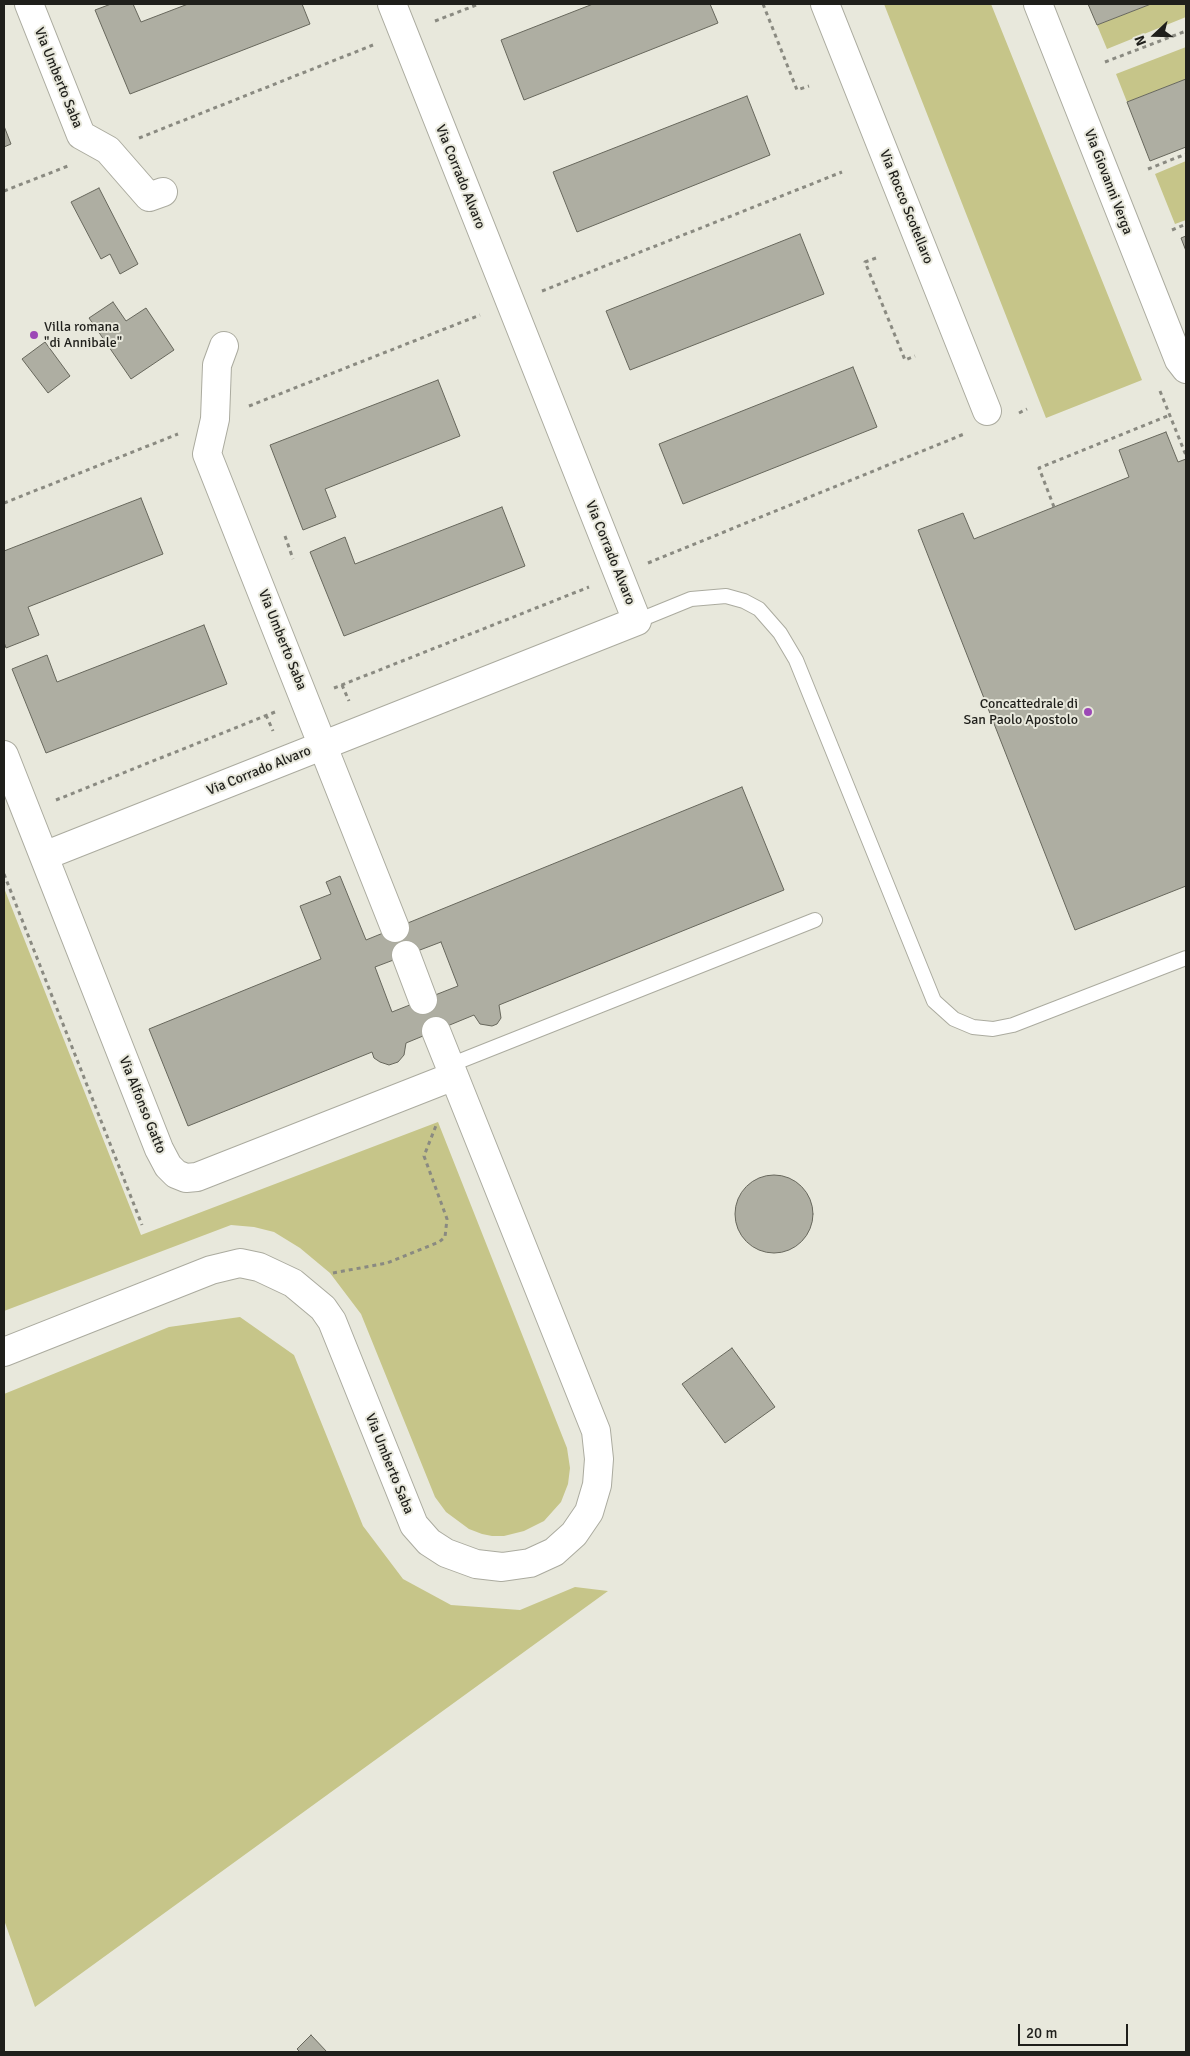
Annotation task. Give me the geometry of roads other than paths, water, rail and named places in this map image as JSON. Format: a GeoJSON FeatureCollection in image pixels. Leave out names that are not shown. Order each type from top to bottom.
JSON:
{"type":"FeatureCollection","features":[{"type":"Feature","properties":{"kind":"street","name":"Via Umberto Saba"},"geometry":{"type":"LineString","coordinates":[[29,4],[81,135],[108,150],[149,197],[163,192]]}},
{"type":"Feature","properties":{"kind":"street","name":"Via Corrado Alvaro"},"geometry":{"type":"LineString","coordinates":[[44,856],[637,621],[392,4]]}},
{"type":"Feature","properties":{"kind":"street","name":"Via Rocco Scotellaro"},"geometry":{"type":"LineString","coordinates":[[825,4],[987,411]]}},
{"type":"Feature","properties":{"kind":"street","name":"Via Giovanni Verga"},"geometry":{"type":"LineString","coordinates":[[1038,4],[1184,362]]}},
{"type":"Feature","properties":{"kind":"street","name":"Via Umberto Saba"},"geometry":{"type":"LineString","coordinates":[[224,346],[217,365],[215,419],[207,454],[395,928]]}},
{"type":"Feature","properties":{"kind":"street","name":"Via Alfonso Gatto"},"geometry":{"type":"LineString","coordinates":[[4,755],[159,1149],[168,1166],[176,1174],[186,1178],[197,1177],[452,1071]]}},
{"type":"Feature","properties":{"kind":"street"},"geometry":{"type":"LineString","coordinates":[[406,955],[423,1000]]}},
{"type":"Feature","properties":{"kind":"street","name":"Via Umberto Saba"},"geometry":{"type":"LineString","coordinates":[[4,1352],[211,1270],[240,1263],[259,1267],[294,1283],[323,1308],[332,1322],[414,1525],[429,1542],[446,1552],[476,1564],[502,1567],[530,1564],[554,1552],[574,1534],[589,1512],[597,1485],[599,1459],[596,1431],[436,1031]]}},
{"type":"Feature","properties":{"kind":"lane"},"geometry":{"type":"LineString","coordinates":[[637,621],[691,599],[726,596],[744,601],[759,609],[780,633],[796,660],[934,1001],[954,1019],[974,1026],[993,1029],[1013,1025],[1186,958]]}},
{"type":"Feature","properties":{"kind":"lane"},"geometry":{"type":"LineString","coordinates":[[452,1071],[815,920]]}},
{"type":"Feature","properties":{"kind":"place","name":"Villa romana \"di Annibale\""},"geometry":{"type":"Point","coordinates":[34,335]}},
{"type":"Feature","properties":{"kind":"place","name":"Concattedrale di San Paolo Apostolo"},"geometry":{"type":"Point","coordinates":[1088,712]}}]}
